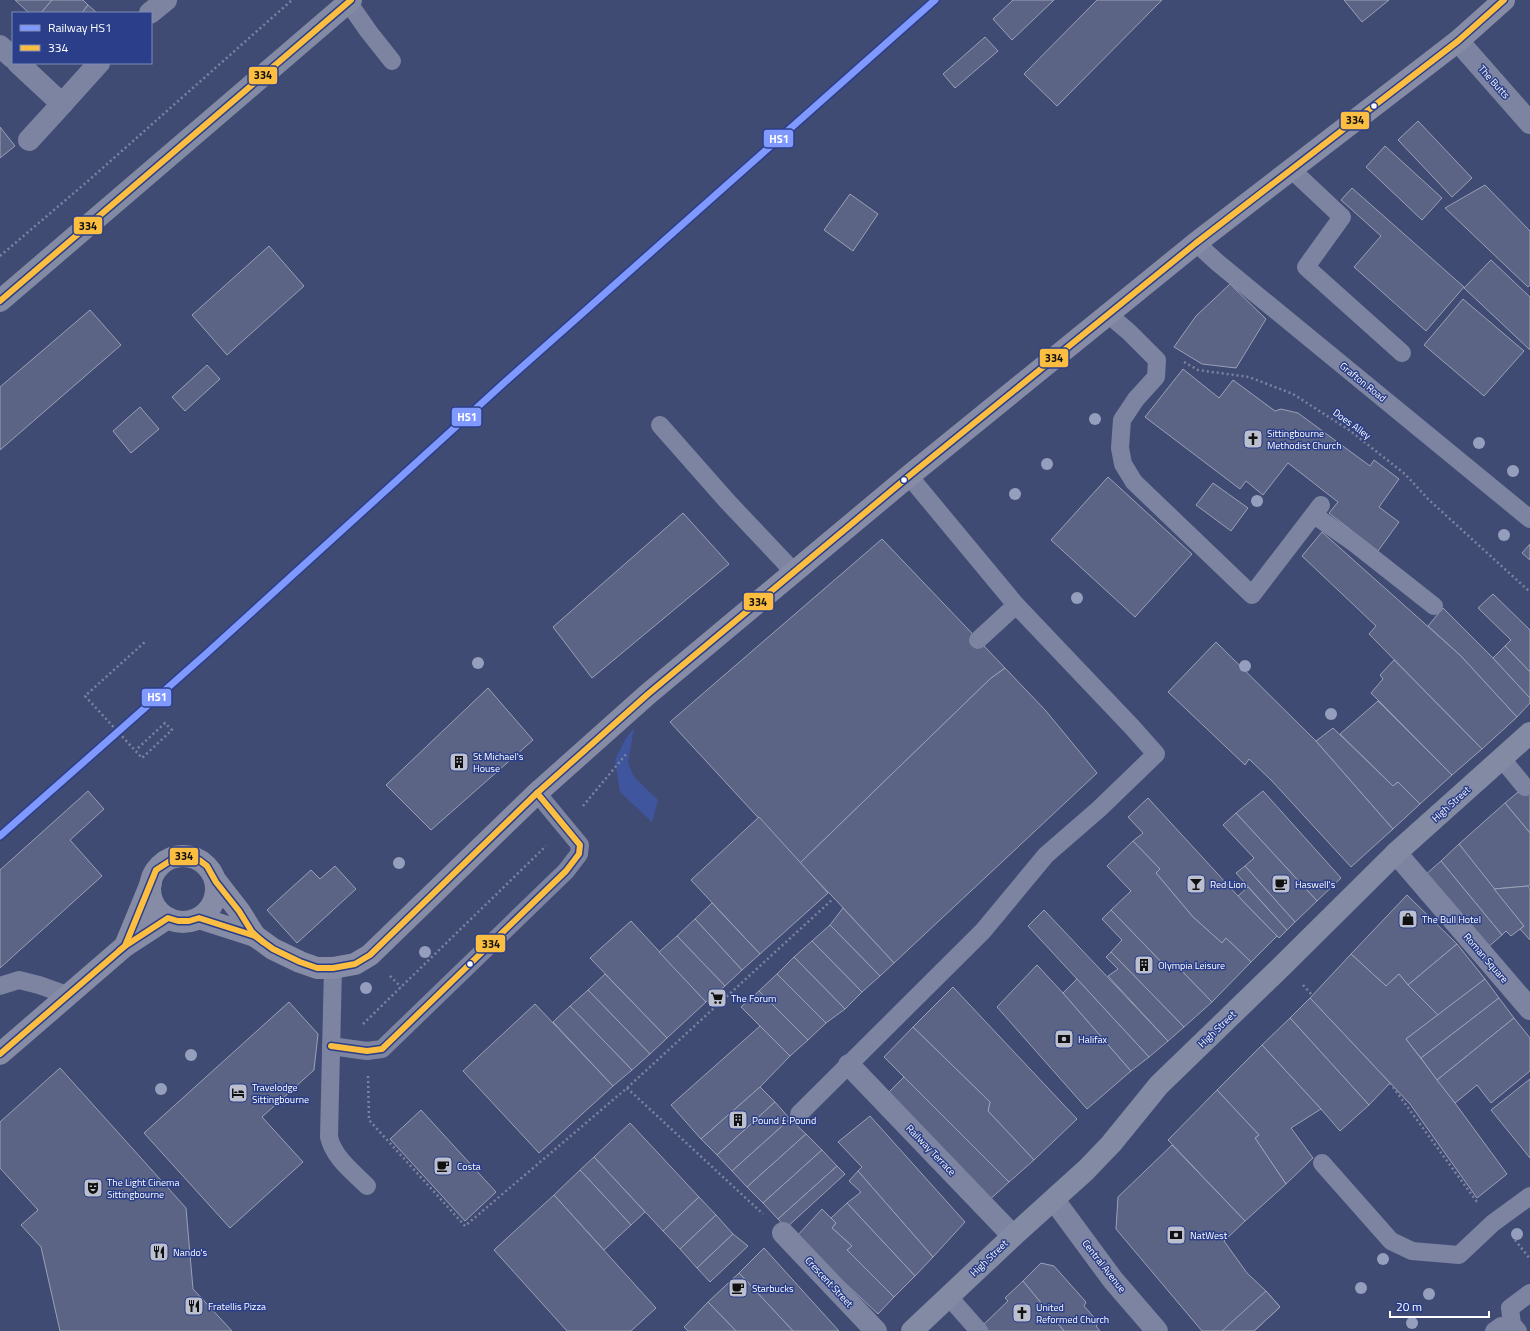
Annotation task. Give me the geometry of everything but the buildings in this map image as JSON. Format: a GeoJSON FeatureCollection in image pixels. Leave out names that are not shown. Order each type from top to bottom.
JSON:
{"type":"FeatureCollection","features":[{"type":"Feature","properties":{"kind":"main road"},"geometry":{"type":"LineString","coordinates":[[199,918],[255,936],[273,949],[300,962],[317,968],[333,968],[354,964],[370,955],[537,793],[648,694],[909,476],[1196,243],[1458,41],[1504,0]]}},
{"type":"Feature","properties":{"kind":"main road"},"geometry":{"type":"LineString","coordinates":[[125,946],[156,870],[164,862],[184,856],[195,858],[204,863],[240,912],[255,936]]}},
{"type":"Feature","properties":{"kind":"main road"},"geometry":{"type":"LineString","coordinates":[[152,880],[150,891],[153,901],[159,911],[168,918],[178,921],[189,921],[199,918],[208,911],[214,902],[216,881]]}},
{"type":"Feature","properties":{"kind":"main road"},"geometry":{"type":"LineString","coordinates":[[0,1054],[125,946],[168,918]]}},
{"type":"Feature","properties":{"kind":"street"},"geometry":{"type":"LineString","coordinates":[[151,12],[166,0]]}},
{"type":"Feature","properties":{"kind":"street"},"geometry":{"type":"LineString","coordinates":[[0,301],[350,1]]}},
{"type":"Feature","properties":{"kind":"street","name":"The Butts"},"geometry":{"type":"LineString","coordinates":[[1458,41],[1530,123]]}},
{"type":"Feature","properties":{"kind":"street"},"geometry":{"type":"LineString","coordinates":[[0,46],[12,57]]}},
{"type":"Feature","properties":{"kind":"street"},"geometry":{"type":"LineString","coordinates":[[19,64],[62,104]]}},
{"type":"Feature","properties":{"kind":"street"},"geometry":{"type":"LineString","coordinates":[[29,140],[97,64]]}},
{"type":"Feature","properties":{"kind":"street","name":"High Street"},"geometry":{"type":"LineString","coordinates":[[912,1331],[1013,1236],[1054,1200],[1111,1144],[1159,1085],[1283,965],[1396,852],[1530,733]]}},
{"type":"Feature","properties":{"kind":"street","name":"Roman Square"},"geometry":{"type":"LineString","coordinates":[[1396,852],[1530,1009]]}},
{"type":"Feature","properties":{"kind":"street","name":"Railway Terrace"},"geometry":{"type":"LineString","coordinates":[[849,1065],[1013,1236]]}},
{"type":"Feature","properties":{"kind":"street","name":"Central Avenue"},"geometry":{"type":"LineString","coordinates":[[1054,1200],[1113,1280],[1157,1331]]}},
{"type":"Feature","properties":{"kind":"street","name":"Crescent Street"},"geometry":{"type":"LineString","coordinates":[[783,1232],[876,1331]]}},
{"type":"Feature","properties":{"kind":"lane"},"geometry":{"type":"LineString","coordinates":[[350,1],[369,32],[392,61]]}},
{"type":"Feature","properties":{"kind":"lane"},"geometry":{"type":"LineString","coordinates":[[1292,170],[1342,217],[1306,267],[1402,353]]}},
{"type":"Feature","properties":{"kind":"lane","name":"Grafton Road"},"geometry":{"type":"LineString","coordinates":[[1196,243],[1224,268],[1530,519]]}},
{"type":"Feature","properties":{"kind":"lane"},"geometry":{"type":"LineString","coordinates":[[1109,315],[1129,332],[1157,360],[1156,376],[1136,399],[1122,420],[1120,448],[1123,464],[1134,482],[1252,595],[1318,510],[1354,543],[1434,606]]}},
{"type":"Feature","properties":{"kind":"lane"},"geometry":{"type":"LineString","coordinates":[[660,425],[727,501],[794,572]]}},
{"type":"Feature","properties":{"kind":"lane"},"geometry":{"type":"LineString","coordinates":[[799,1114],[983,931],[1046,855],[1099,809],[1156,754],[1016,605],[909,476]]}},
{"type":"Feature","properties":{"kind":"lane"},"geometry":{"type":"LineString","coordinates":[[978,640],[1016,605]]}},
{"type":"Feature","properties":{"kind":"lane"},"geometry":{"type":"LineString","coordinates":[[1502,759],[1525,787]]}},
{"type":"Feature","properties":{"kind":"lane"},"geometry":{"type":"LineString","coordinates":[[331,1046],[367,1051],[382,1049],[560,877],[579,854],[580,845],[537,793]]}},
{"type":"Feature","properties":{"kind":"lane"},"geometry":{"type":"LineString","coordinates":[[333,968],[330,1137],[332,1148],[338,1157],[367,1186]]}},
{"type":"Feature","properties":{"kind":"lane"},"geometry":{"type":"LineString","coordinates":[[0,986],[19,980],[67,995]]}},
{"type":"Feature","properties":{"kind":"lane"},"geometry":{"type":"LineString","coordinates":[[1322,1163],[1391,1241],[1412,1251],[1459,1255],[1493,1224],[1530,1196]]}},
{"type":"Feature","properties":{"kind":"lane"},"geometry":{"type":"LineString","coordinates":[[1494,1331],[1501,1326],[1515,1328],[1510,1308],[1530,1293]]}},
{"type":"Feature","properties":{"kind":"lane"},"geometry":{"type":"LineString","coordinates":[[948,1297],[979,1331]]}},
{"type":"Feature","properties":{"kind":"path"},"geometry":{"type":"LineString","coordinates":[[0,256],[88,181],[292,0]]}},
{"type":"Feature","properties":{"kind":"path","name":"Does Alley"},"geometry":{"type":"LineString","coordinates":[[1177,359],[1198,370],[1250,376],[1293,394],[1349,430],[1405,474],[1428,499],[1530,592]]}},
{"type":"Feature","properties":{"kind":"path"},"geometry":{"type":"LineString","coordinates":[[138,748],[165,723],[172,730],[142,758],[85,696],[146,641]]}},
{"type":"Feature","properties":{"kind":"path"},"geometry":{"type":"LineString","coordinates":[[401,987],[565,828],[632,748]]}},
{"type":"Feature","properties":{"kind":"path"},"geometry":{"type":"LineString","coordinates":[[367,1051],[369,1120],[465,1226],[627,1088],[834,898]]}},
{"type":"Feature","properties":{"kind":"path"},"geometry":{"type":"LineString","coordinates":[[1390,1083],[1493,1224]]}},
{"type":"Feature","properties":{"kind":"path"},"geometry":{"type":"LineString","coordinates":[[627,1088],[783,1232]]}},
{"type":"Feature","properties":{"kind":"path"},"geometry":{"type":"LineString","coordinates":[[1513,1238],[1530,1259]]}},
{"type":"Feature","properties":{"kind":"shaded area"},"geometry":{"type":"Polygon","coordinates":[[[634,728],[628,763],[634,777],[658,800],[652,822],[620,792],[615,760],[626,738],[634,728]]]}},
{"type":"Feature","properties":{"kind":"rail line","name":"HS1"},"geometry":{"type":"LineString","coordinates":[[0,836],[207,653],[505,382],[935,0]]}},
{"type":"Feature","properties":{"kind":"transit line","name":"334"},"geometry":{"type":"LineString","coordinates":[[0,301],[351,0]]}},
{"type":"Feature","properties":{"kind":"transit line","name":"334"},"geometry":{"type":"LineString","coordinates":[[0,1054],[125,946],[168,918],[178,921],[189,921],[199,918],[255,936],[273,949],[300,962],[317,968],[333,968],[355,964],[370,955],[537,793],[648,694],[909,476],[1196,243],[1458,41],[1504,0]]}},
{"type":"Feature","properties":{"kind":"transit line","name":"334"},"geometry":{"type":"LineString","coordinates":[[331,1046],[367,1051],[382,1049],[566,871],[579,854],[580,845],[537,793]]}},
{"type":"Feature","properties":{"kind":"transit line","name":"334"},"geometry":{"type":"LineString","coordinates":[[120,950],[125,946],[156,870],[173,859],[186,856],[199,860],[207,866],[216,882],[239,911],[252,932],[263,942]]}},
{"type":"Feature","properties":{"kind":"place","name":"Sittingbourne Methodist Church"},"geometry":{"type":"Point","coordinates":[1253,439]}},
{"type":"Feature","properties":{"kind":"place","name":"St Michael's House"},"geometry":{"type":"Point","coordinates":[459,762]}},
{"type":"Feature","properties":{"kind":"place","name":"Red Lion"},"geometry":{"type":"Point","coordinates":[1196,884]}},
{"type":"Feature","properties":{"kind":"place","name":"Haswell's"},"geometry":{"type":"Point","coordinates":[1281,884]}},
{"type":"Feature","properties":{"kind":"place","name":"The Bull Hotel"},"geometry":{"type":"Point","coordinates":[1408,919]}},
{"type":"Feature","properties":{"kind":"place","name":"Olympia Leisure"},"geometry":{"type":"Point","coordinates":[1144,965]}},
{"type":"Feature","properties":{"kind":"place","name":"The Forum"},"geometry":{"type":"Point","coordinates":[717,998]}},
{"type":"Feature","properties":{"kind":"place","name":"Halifax"},"geometry":{"type":"Point","coordinates":[1064,1039]}},
{"type":"Feature","properties":{"kind":"place","name":"Travelodge Sittingbourne"},"geometry":{"type":"Point","coordinates":[238,1093]}},
{"type":"Feature","properties":{"kind":"place","name":"Pound £ Pound"},"geometry":{"type":"Point","coordinates":[738,1120]}},
{"type":"Feature","properties":{"kind":"place","name":"Costa"},"geometry":{"type":"Point","coordinates":[443,1166]}},
{"type":"Feature","properties":{"kind":"place","name":"The Light Cinema Sittingbourne"},"geometry":{"type":"Point","coordinates":[93,1188]}},
{"type":"Feature","properties":{"kind":"place","name":"NatWest"},"geometry":{"type":"Point","coordinates":[1176,1235]}},
{"type":"Feature","properties":{"kind":"place","name":"Nando's"},"geometry":{"type":"Point","coordinates":[159,1252]}},
{"type":"Feature","properties":{"kind":"place","name":"Starbucks"},"geometry":{"type":"Point","coordinates":[738,1288]}},
{"type":"Feature","properties":{"kind":"place","name":"Fratellis Pizza"},"geometry":{"type":"Point","coordinates":[194,1306]}},
{"type":"Feature","properties":{"kind":"place","name":"United Reformed Church"},"geometry":{"type":"Point","coordinates":[1022,1313]}}]}
